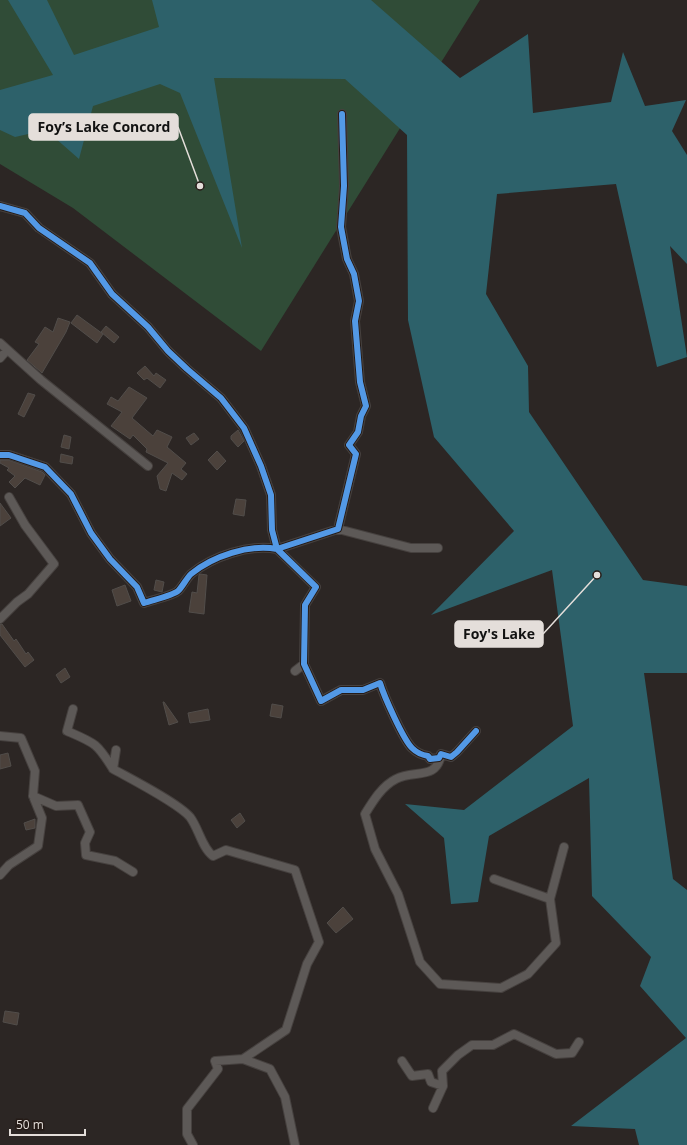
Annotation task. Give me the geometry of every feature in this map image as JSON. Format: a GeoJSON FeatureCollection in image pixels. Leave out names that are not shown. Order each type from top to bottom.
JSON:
{"type":"FeatureCollection","features":[{"type":"Feature","properties":{"kind":"street"},"geometry":{"type":"LineString","coordinates":[[338,529],[356,454],[349,445],[358,432],[361,416],[366,406],[360,382],[355,321],[359,301],[354,274],[347,259],[341,227],[344,186],[342,114]]}},
{"type":"Feature","properties":{"kind":"street"},"geometry":{"type":"LineString","coordinates":[[0,206],[25,213],[39,228],[90,263],[112,294],[148,327],[168,351],[221,398],[244,428],[261,466],[271,495],[272,530],[277,549],[316,587],[305,605],[304,664],[321,701],[341,690],[363,690],[380,683],[385,698],[411,747],[428,756],[430,759],[439,758],[442,754]]}},
{"type":"Feature","properties":{"kind":"street"},"geometry":{"type":"LineString","coordinates":[[0,343],[41,380],[148,466]]}},
{"type":"Feature","properties":{"kind":"street"},"geometry":{"type":"LineString","coordinates":[[0,358],[7,350]]}},
{"type":"Feature","properties":{"kind":"street"},"geometry":{"type":"LineString","coordinates":[[0,455],[9,455],[45,468],[56,478],[71,494],[91,533],[110,559],[137,587],[144,603],[178,591],[190,575],[204,564],[250,549],[266,547],[277,549],[338,529],[411,548],[438,548]]}},
{"type":"Feature","properties":{"kind":"street"},"geometry":{"type":"LineString","coordinates":[[0,619],[17,602],[28,594],[54,564],[25,525],[9,497]]}},
{"type":"Feature","properties":{"kind":"street"},"geometry":{"type":"LineString","coordinates":[[295,671],[304,664]]}},
{"type":"Feature","properties":{"kind":"street"},"geometry":{"type":"LineString","coordinates":[[73,709],[67,731],[93,742],[102,750],[113,769],[177,806],[189,816],[201,834],[206,851],[213,856],[226,850],[295,870],[319,942],[307,964],[286,1030],[243,1058],[215,1061],[218,1069],[187,1109],[187,1134],[193,1145]]}},
{"type":"Feature","properties":{"kind":"street"},"geometry":{"type":"LineString","coordinates":[[442,754],[451,757],[476,731]]}},
{"type":"Feature","properties":{"kind":"street"},"geometry":{"type":"LineString","coordinates":[[0,736],[21,738],[35,771],[33,796],[42,818],[38,846],[9,865],[0,875]]}},
{"type":"Feature","properties":{"kind":"street"},"geometry":{"type":"LineString","coordinates":[[113,769],[116,750]]}},
{"type":"Feature","properties":{"kind":"street"},"geometry":{"type":"LineString","coordinates":[[442,754],[440,764],[430,772],[412,773],[396,779],[378,794],[365,814],[375,850],[398,894],[420,962],[440,984],[501,988],[528,974],[556,943],[550,899],[564,847]]}},
{"type":"Feature","properties":{"kind":"street"},"geometry":{"type":"LineString","coordinates":[[33,796],[56,806],[78,805],[90,832],[86,842],[86,855],[115,861],[133,872]]}},
{"type":"Feature","properties":{"kind":"street"},"geometry":{"type":"LineString","coordinates":[[494,879],[550,899]]}},
{"type":"Feature","properties":{"kind":"street"},"geometry":{"type":"LineString","coordinates":[[434,1108],[443,1086],[442,1072],[458,1055],[472,1045],[493,1045],[514,1034],[556,1054],[572,1053],[579,1042]]}},
{"type":"Feature","properties":{"kind":"street"},"geometry":{"type":"LineString","coordinates":[[243,1058],[270,1069],[285,1098],[296,1145]]}},
{"type":"Feature","properties":{"kind":"street"},"geometry":{"type":"LineString","coordinates":[[402,1060],[412,1076],[428,1074],[431,1082],[443,1086]]}},
{"type":"Feature","properties":{"kind":"green space"},"geometry":{"type":"Polygon","coordinates":[[[0,0],[480,0],[261,351],[73,208],[0,164],[0,0]]]}},
{"type":"Feature","properties":{"kind":"water"},"geometry":{"type":"Polygon","coordinates":[[[8,0],[47,0],[74,55],[159,27],[152,0],[371,0],[460,78],[528,34],[533,113],[611,102],[623,52],[645,106],[686,100],[672,131],[687,155],[687,264],[670,246],[687,357],[657,367],[616,184],[497,194],[486,294],[528,366],[529,412],[643,580],[687,586],[687,673],[644,673],[673,879],[687,890],[687,1145],[639,1145],[635,1129],[571,1126],[686,1038],[640,986],[651,957],[592,896],[589,778],[489,836],[478,902],[451,904],[444,838],[405,804],[464,810],[573,726],[552,570],[431,615],[514,531],[434,437],[408,320],[407,135],[345,79],[214,78],[242,248],[180,93],[160,84],[93,106],[79,159],[46,130],[15,137],[0,130],[0,90],[53,75],[8,0]]]}},
{"type":"Feature","properties":{"kind":"building"},"geometry":{"type":"Polygon","coordinates":[[[77,315],[103,334],[97,343],[71,323],[77,315]]]}},
{"type":"Feature","properties":{"kind":"building"},"geometry":{"type":"Polygon","coordinates":[[[58,318],[70,322],[66,332],[42,373],[27,360],[39,344],[35,342],[45,327],[53,332],[58,318]]]}},
{"type":"Feature","properties":{"kind":"building"},"geometry":{"type":"Polygon","coordinates":[[[106,326],[119,337],[114,343],[101,332],[106,326]]]}},
{"type":"Feature","properties":{"kind":"building"},"geometry":{"type":"Polygon","coordinates":[[[145,366],[154,376],[156,373],[166,380],[160,388],[147,378],[144,380],[137,373],[145,366]]]}},
{"type":"Feature","properties":{"kind":"building"},"geometry":{"type":"Polygon","coordinates":[[[129,387],[147,398],[132,418],[153,436],[157,430],[172,437],[167,447],[186,463],[181,469],[187,474],[182,480],[172,473],[166,491],[160,489],[157,476],[168,463],[146,452],[147,449],[133,435],[130,439],[111,426],[122,412],[107,404],[111,397],[118,401],[129,387]]]}},
{"type":"Feature","properties":{"kind":"building"},"geometry":{"type":"Polygon","coordinates":[[[28,393],[35,395],[24,417],[18,414],[28,393]]]}},
{"type":"Feature","properties":{"kind":"building"},"geometry":{"type":"Polygon","coordinates":[[[238,430],[244,441],[238,447],[231,439],[231,436],[238,430]]]}},
{"type":"Feature","properties":{"kind":"building"},"geometry":{"type":"Polygon","coordinates":[[[194,433],[199,439],[191,445],[186,438],[194,433]]]}},
{"type":"Feature","properties":{"kind":"building"},"geometry":{"type":"Polygon","coordinates":[[[64,435],[71,437],[69,449],[61,447],[64,435]]]}},
{"type":"Feature","properties":{"kind":"building"},"geometry":{"type":"Polygon","coordinates":[[[217,451],[226,461],[217,470],[208,460],[217,451]]]}},
{"type":"Feature","properties":{"kind":"building"},"geometry":{"type":"Polygon","coordinates":[[[61,454],[73,457],[72,464],[60,462],[61,454]]]}},
{"type":"Feature","properties":{"kind":"building"},"geometry":{"type":"Polygon","coordinates":[[[0,460],[8,460],[42,472],[45,475],[40,485],[25,478],[15,488],[9,482],[15,476],[7,470],[9,468],[0,463],[0,460]]]}},
{"type":"Feature","properties":{"kind":"building"},"geometry":{"type":"Polygon","coordinates":[[[236,499],[246,500],[244,516],[233,514],[236,499]]]}},
{"type":"Feature","properties":{"kind":"building"},"geometry":{"type":"Polygon","coordinates":[[[0,503],[11,518],[0,526],[0,503]]]}},
{"type":"Feature","properties":{"kind":"building"},"geometry":{"type":"Polygon","coordinates":[[[200,574],[207,575],[204,614],[189,612],[192,592],[197,593],[200,574]]]}},
{"type":"Feature","properties":{"kind":"building"},"geometry":{"type":"Polygon","coordinates":[[[156,580],[164,582],[162,592],[154,590],[156,580]]]}},
{"type":"Feature","properties":{"kind":"building"},"geometry":{"type":"Polygon","coordinates":[[[125,585],[131,601],[117,606],[112,590],[125,585]]]}},
{"type":"Feature","properties":{"kind":"building"},"geometry":{"type":"Polygon","coordinates":[[[0,624],[2,624],[14,641],[16,639],[26,654],[28,652],[34,660],[25,667],[0,635],[0,624]]]}},
{"type":"Feature","properties":{"kind":"building"},"geometry":{"type":"Polygon","coordinates":[[[65,668],[70,677],[61,683],[56,675],[65,668]]]}},
{"type":"Feature","properties":{"kind":"building"},"geometry":{"type":"Polygon","coordinates":[[[164,702],[178,722],[169,725],[164,702]]]}},
{"type":"Feature","properties":{"kind":"building"},"geometry":{"type":"Polygon","coordinates":[[[272,704],[283,706],[281,718],[270,716],[272,704]]]}},
{"type":"Feature","properties":{"kind":"building"},"geometry":{"type":"Polygon","coordinates":[[[208,709],[210,720],[190,723],[188,713],[208,709]]]}},
{"type":"Feature","properties":{"kind":"building"},"geometry":{"type":"Polygon","coordinates":[[[8,753],[11,766],[0,769],[0,755],[8,753]]]}},
{"type":"Feature","properties":{"kind":"building"},"geometry":{"type":"Polygon","coordinates":[[[240,813],[245,821],[237,828],[231,820],[240,813]]]}},
{"type":"Feature","properties":{"kind":"building"},"geometry":{"type":"Polygon","coordinates":[[[35,819],[35,828],[26,830],[24,823],[35,819]]]}},
{"type":"Feature","properties":{"kind":"building"},"geometry":{"type":"Polygon","coordinates":[[[343,907],[353,919],[336,933],[327,923],[343,907]]]}},
{"type":"Feature","properties":{"kind":"building"},"geometry":{"type":"Polygon","coordinates":[[[5,1011],[19,1013],[17,1025],[3,1022],[5,1011]]]}},
{"type":"Feature","properties":{"kind":"cycle path"},"geometry":{"type":"LineString","coordinates":[[342,114],[344,186],[341,227],[347,259],[354,274],[359,301],[355,321],[360,382],[366,406],[361,416],[358,432],[349,445],[356,454],[338,529],[277,549],[316,587],[305,605],[304,664],[321,701],[341,690],[363,690],[380,683],[394,717],[408,743],[415,751],[428,756],[430,759],[439,758],[441,754],[451,757],[476,731]]}},
{"type":"Feature","properties":{"kind":"cycle path"},"geometry":{"type":"LineString","coordinates":[[0,206],[25,213],[39,228],[90,263],[112,294],[148,327],[168,351],[221,398],[244,428],[261,466],[271,495],[272,530],[277,549],[255,548],[220,557],[191,574],[180,589],[175,593],[144,603],[137,587],[110,559],[91,533],[71,494],[45,467],[9,455],[0,455]]}},
{"type":"Feature","properties":{"kind":"place","name":"Foy’s Lake Concord"},"geometry":{"type":"Point","coordinates":[200,186]}},
{"type":"Feature","properties":{"kind":"place","name":"Foy's Lake"},"geometry":{"type":"Point","coordinates":[597,575]}}]}
